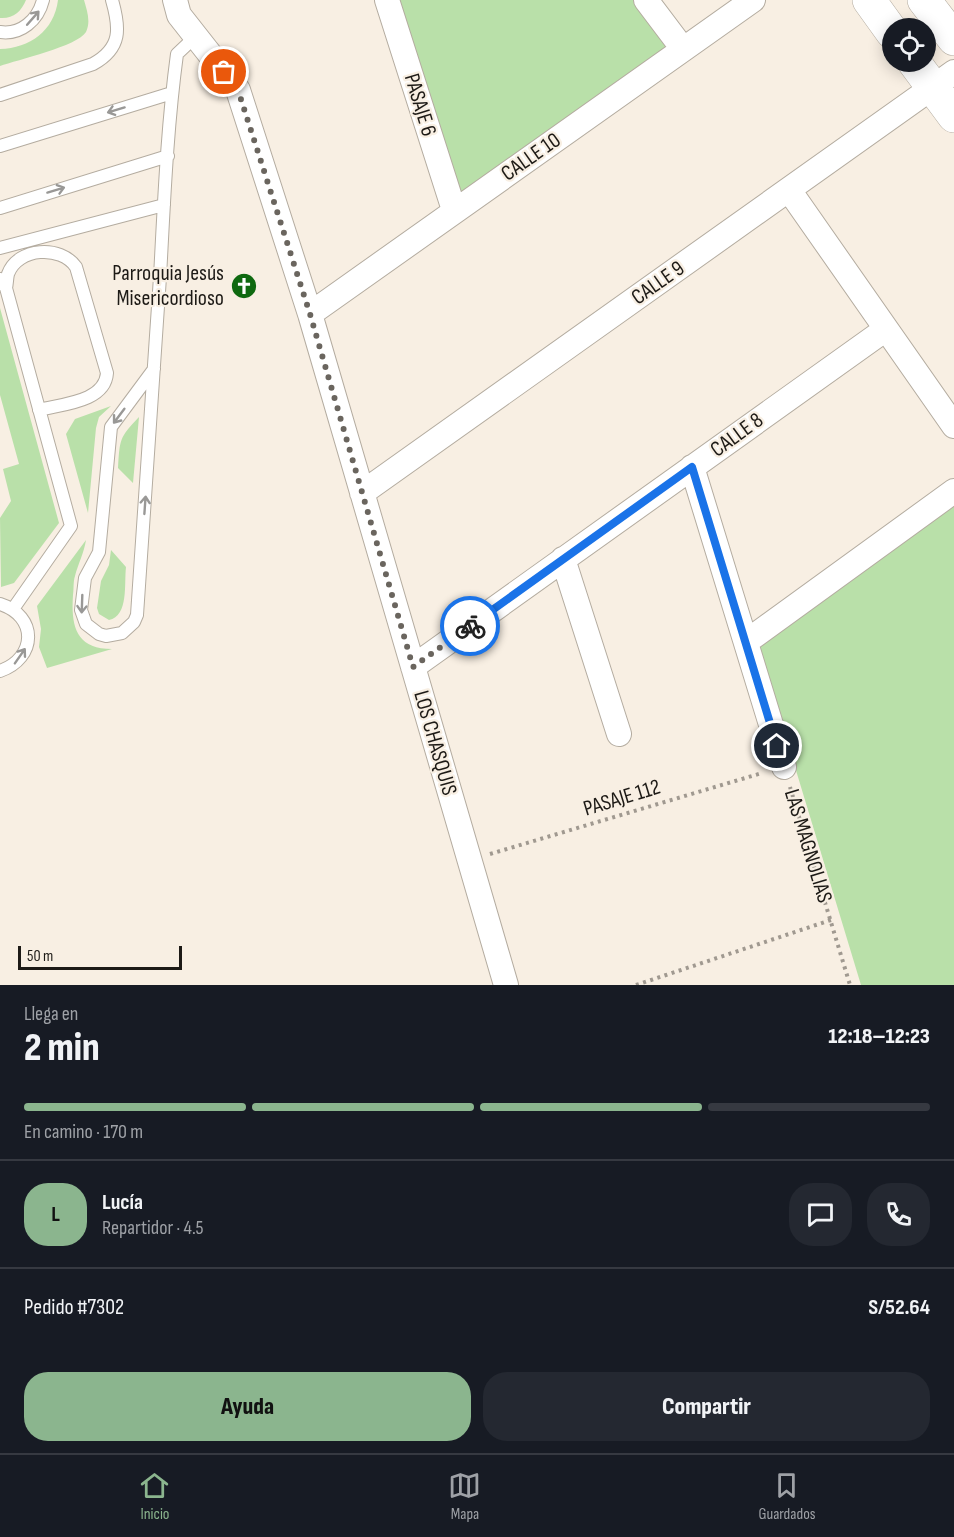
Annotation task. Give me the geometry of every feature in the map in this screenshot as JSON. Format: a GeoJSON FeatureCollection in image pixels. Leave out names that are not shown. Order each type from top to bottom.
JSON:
{"type":"FeatureCollection","features":[{"type":"Feature","properties":{"kind":"main road"},"geometry":{"type":"LineString","coordinates":[[869,0],[882,18]]}},
{"type":"Feature","properties":{"kind":"main road"},"geometry":{"type":"LineString","coordinates":[[924,0],[954,39]]}},
{"type":"Feature","properties":{"kind":"main road"},"geometry":{"type":"LineString","coordinates":[[934,74],[954,116]]}},
{"type":"Feature","properties":{"kind":"street","name":"LOS CHASQUIS"},"geometry":{"type":"LineString","coordinates":[[175,0],[179,15],[238,90],[310,314],[506,985]]}},
{"type":"Feature","properties":{"kind":"street","name":"PASAJE 6"},"geometry":{"type":"LineString","coordinates":[[387,0],[454,210]]}},
{"type":"Feature","properties":{"kind":"street"},"geometry":{"type":"LineString","coordinates":[[646,0],[683,49]]}},
{"type":"Feature","properties":{"kind":"street","name":"CALLE 10"},"geometry":{"type":"LineString","coordinates":[[310,314],[753,0]]}},
{"type":"Feature","properties":{"kind":"street","name":"CALLE 9"},"geometry":{"type":"LineString","coordinates":[[362,493],[789,190],[934,74]]}},
{"type":"Feature","properties":{"kind":"street"},"geometry":{"type":"LineString","coordinates":[[789,190],[954,426]]}},
{"type":"Feature","properties":{"kind":"street","name":"CALLE 8"},"geometry":{"type":"LineString","coordinates":[[413,667],[886,329]]}},
{"type":"Feature","properties":{"kind":"street","name":"LAS MAGNOLIAS"},"geometry":{"type":"LineString","coordinates":[[692,467],[784,767]]}},
{"type":"Feature","properties":{"kind":"street"},"geometry":{"type":"LineString","coordinates":[[746,642],[954,492]]}},
{"type":"Feature","properties":{"kind":"street"},"geometry":{"type":"LineString","coordinates":[[563,560],[619,734]]}},
{"type":"Feature","properties":{"kind":"lane"},"geometry":{"type":"LineString","coordinates":[[0,32],[17,31],[27,25],[36,17],[43,0]]}},
{"type":"Feature","properties":{"kind":"lane"},"geometry":{"type":"LineString","coordinates":[[0,95],[93,64],[102,58],[115,42],[118,32],[118,20],[111,0]]}},
{"type":"Feature","properties":{"kind":"lane"},"geometry":{"type":"LineString","coordinates":[[154,369],[111,427],[99,552],[85,578],[81,609],[86,624],[99,634],[106,636],[122,633],[129,628],[137,615],[154,369],[172,93],[177,54],[196,36]]}},
{"type":"Feature","properties":{"kind":"lane"},"geometry":{"type":"LineString","coordinates":[[0,146],[172,93]]}},
{"type":"Feature","properties":{"kind":"lane"},"geometry":{"type":"LineString","coordinates":[[0,208],[168,156]]}},
{"type":"Feature","properties":{"kind":"lane"},"geometry":{"type":"LineString","coordinates":[[0,249],[164,205]]}},
{"type":"Feature","properties":{"kind":"lane"},"geometry":{"type":"LineString","coordinates":[[13,609],[71,526],[3,284],[15,265],[81,227]]}},
{"type":"Feature","properties":{"kind":"lane"},"geometry":{"type":"LineString","coordinates":[[33,254],[54,252],[71,260],[76,267],[107,373],[104,387],[93,396],[39,410]]}},
{"type":"Feature","properties":{"kind":"lane"},"geometry":{"type":"LineString","coordinates":[[0,604],[13,609],[24,622],[28,632],[28,643],[18,662],[0,671]]}},
{"type":"Feature","properties":{"kind":"path","name":"PASAJE 112"},"geometry":{"type":"LineString","coordinates":[[470,860],[784,767]]}},
{"type":"Feature","properties":{"kind":"path","name":"LAS MAGNOLIAS"},"geometry":{"type":"LineString","coordinates":[[784,767],[850,985]]}},
{"type":"Feature","properties":{"kind":"path"},"geometry":{"type":"LineString","coordinates":[[636,985],[831,920]]}},
{"type":"Feature","properties":{"kind":"green space"},"geometry":{"type":"Polygon","coordinates":[[[0,0],[26,0],[16,14],[0,18],[0,0]]]}},
{"type":"Feature","properties":{"kind":"green space"},"geometry":{"type":"Polygon","coordinates":[[[58,0],[84,0],[88,20],[86,32],[81,37],[60,47],[0,66],[0,49],[21,45],[39,36],[51,21],[58,0]]]}},
{"type":"Feature","properties":{"kind":"green space"},"geometry":{"type":"Polygon","coordinates":[[[396,0],[645,0],[676,41],[454,199],[396,0]]]}},
{"type":"Feature","properties":{"kind":"green space"},"geometry":{"type":"Polygon","coordinates":[[[0,308],[59,523],[14,583],[1,587],[0,518],[11,501],[3,469],[19,464],[0,395],[0,308]]]}},
{"type":"Feature","properties":{"kind":"green space"},"geometry":{"type":"Polygon","coordinates":[[[111,406],[99,417],[96,428],[88,513],[66,434],[75,419],[111,406]]]}},
{"type":"Feature","properties":{"kind":"green space"},"geometry":{"type":"Polygon","coordinates":[[[139,417],[133,483],[118,468],[119,451],[124,435],[139,417]]]}},
{"type":"Feature","properties":{"kind":"green space"},"geometry":{"type":"Polygon","coordinates":[[[954,505],[954,985],[861,985],[758,645],[954,505]]]}},
{"type":"Feature","properties":{"kind":"green space"},"geometry":{"type":"Polygon","coordinates":[[[86,540],[74,581],[75,625],[83,640],[90,645],[112,649],[47,668],[39,647],[41,629],[37,606],[86,540]]]}},
{"type":"Feature","properties":{"kind":"green space"},"geometry":{"type":"Polygon","coordinates":[[[111,550],[126,567],[123,606],[115,617],[109,620],[99,614],[97,608],[101,581],[109,565],[111,550]]]}},
{"type":"Feature","properties":{"kind":"way so far"},"geometry":{"type":"LineString","coordinates":[[224,72],[238,90],[303,292],[413,667],[470,626]]}},
{"type":"Feature","properties":{"kind":"place","name":"Parroquia Jesús Misericordioso"},"geometry":{"type":"Point","coordinates":[244,286]}},
{"type":"Feature","properties":{"kind":"route"},"geometry":{"type":"LineString","coordinates":[[470,626],[692,467],[777,746]]}}]}
